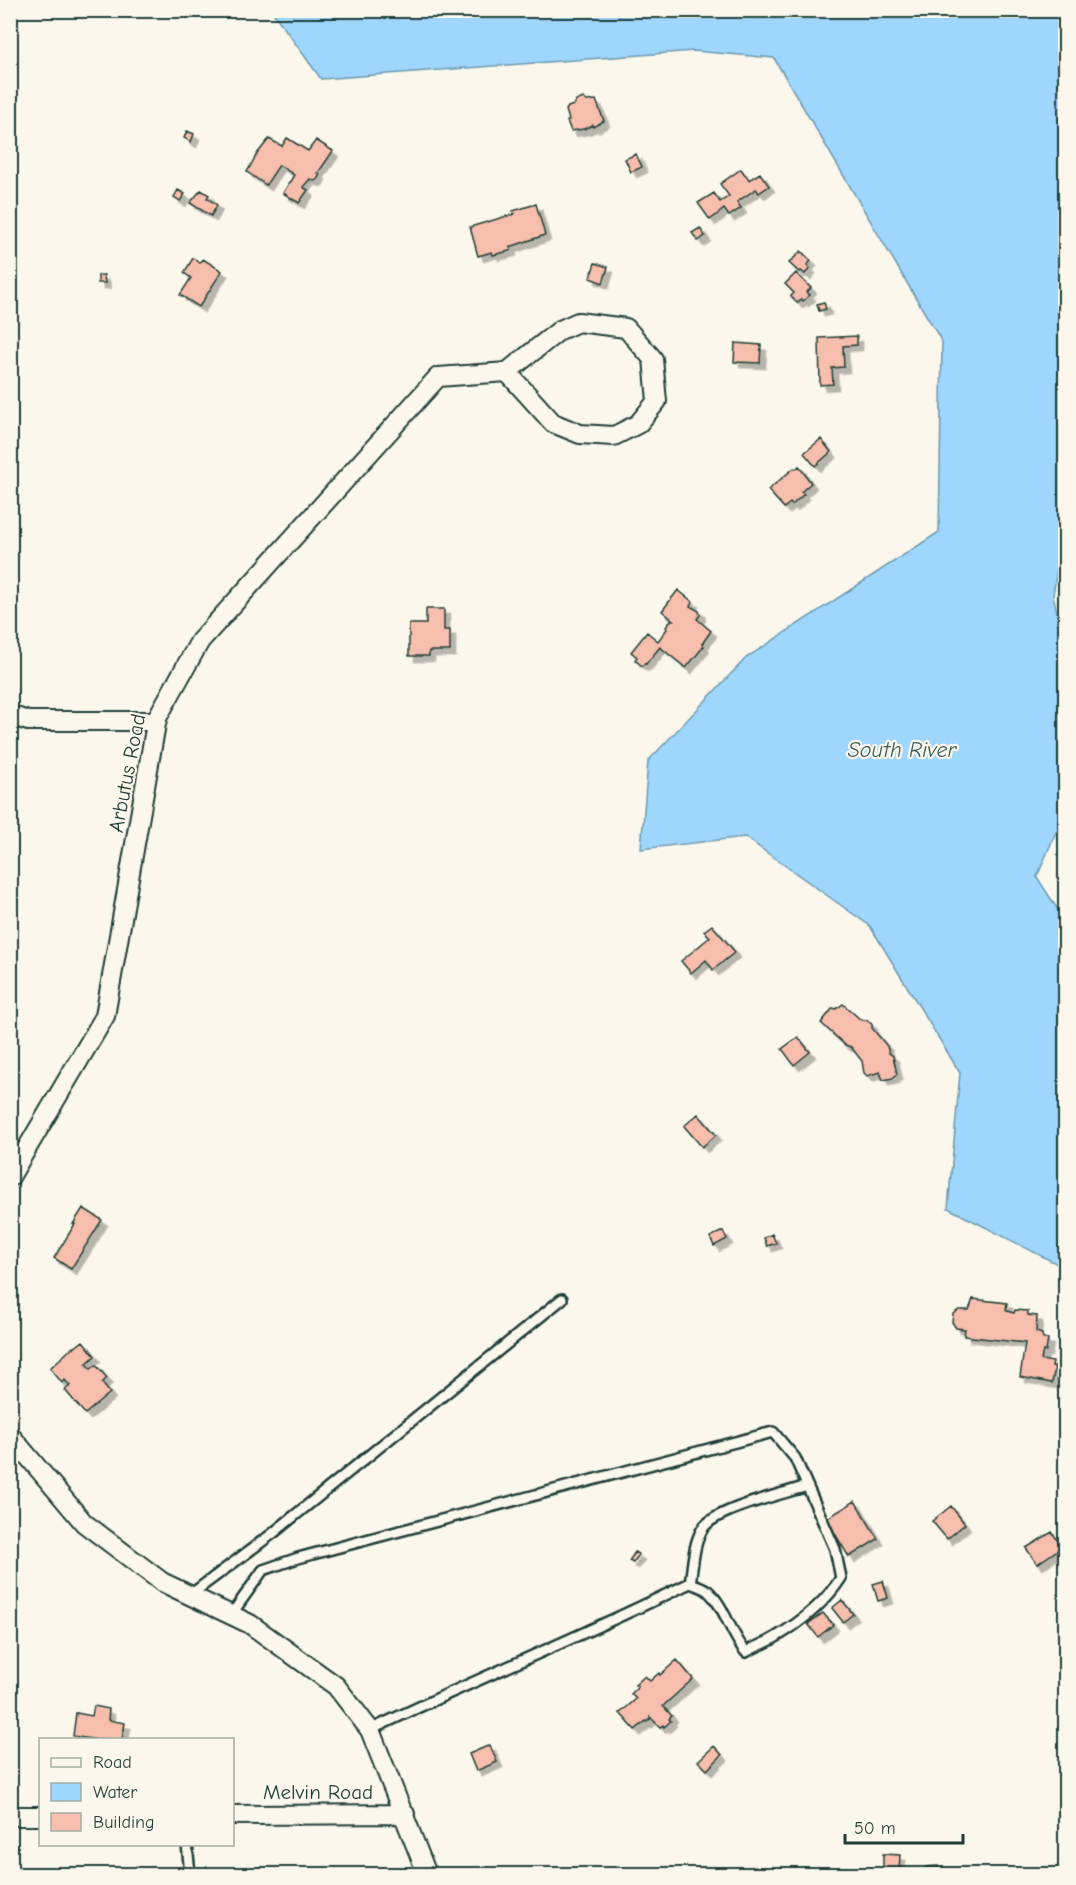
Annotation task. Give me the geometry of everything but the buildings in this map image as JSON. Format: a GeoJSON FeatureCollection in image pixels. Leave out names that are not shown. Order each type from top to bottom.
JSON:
{"type":"FeatureCollection","features":[{"type":"Feature","properties":{"kind":"street"},"geometry":{"type":"LineString","coordinates":[[578,322],[626,328],[653,359],[657,401],[638,424],[614,436],[580,434],[553,423],[507,372],[560,330],[578,322]]}},
{"type":"Feature","properties":{"kind":"street","name":"Arbutus Road"},"geometry":{"type":"LineString","coordinates":[[10,1177],[105,1016],[157,721],[200,641],[438,377],[507,372]]}},
{"type":"Feature","properties":{"kind":"street"},"geometry":{"type":"LineString","coordinates":[[10,715],[28,721],[157,721]]}},
{"type":"Feature","properties":{"kind":"street"},"geometry":{"type":"LineString","coordinates":[[10,1435],[84,1522],[162,1582],[250,1624],[336,1686],[370,1730],[405,1814],[427,1875]]}},
{"type":"Feature","properties":{"kind":"street","name":"Melvin Road"},"geometry":{"type":"LineString","coordinates":[[234,1815],[405,1814]]}},
{"type":"Feature","properties":{"kind":"street"},"geometry":{"type":"LineString","coordinates":[[10,1816],[39,1816]]}},
{"type":"Feature","properties":{"kind":"lane"},"geometry":{"type":"LineString","coordinates":[[190,1595],[272,1534],[562,1299]]}},
{"type":"Feature","properties":{"kind":"lane"},"geometry":{"type":"LineString","coordinates":[[231,1615],[263,1570],[298,1558],[773,1432],[795,1458],[835,1549],[841,1578],[832,1592],[819,1605],[775,1638],[746,1652],[740,1646],[722,1610],[706,1590],[690,1583],[370,1730]]}},
{"type":"Feature","properties":{"kind":"lane"},"geometry":{"type":"LineString","coordinates":[[690,1583],[696,1546],[704,1527],[721,1515],[807,1486]]}},
{"type":"Feature","properties":{"kind":"lane"},"geometry":{"type":"LineString","coordinates":[[187,1846],[190,1875]]}},
{"type":"Feature","properties":{"kind":"water","name":"South River"},"geometry":{"type":"Polygon","coordinates":[[[272,11],[1065,11],[1066,517],[1053,595],[1066,651],[1066,829],[1056,832],[1037,877],[1065,921],[1065,1268],[948,1208],[960,1073],[870,926],[745,837],[641,849],[648,761],[746,658],[939,532],[942,342],[774,58],[694,51],[321,79],[272,11]]]}}]}
